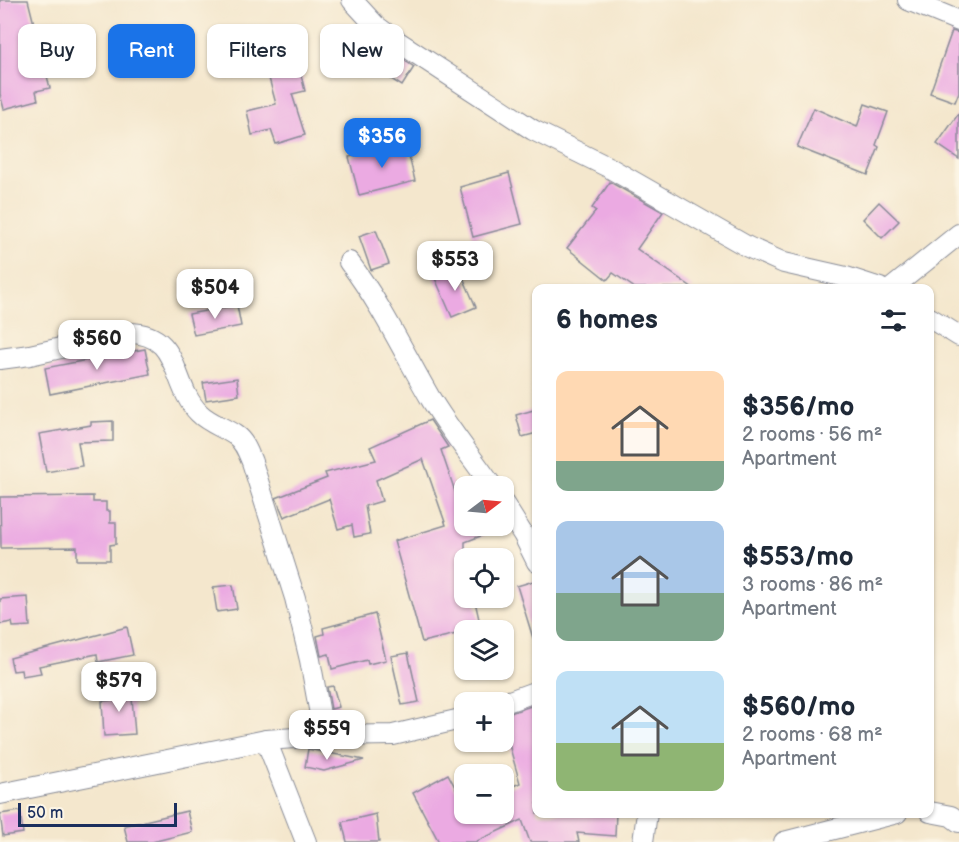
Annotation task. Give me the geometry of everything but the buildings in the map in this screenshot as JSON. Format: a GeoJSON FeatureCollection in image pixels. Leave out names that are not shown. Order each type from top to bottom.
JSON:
{"type":"FeatureCollection","features":[{"type":"Feature","properties":{"kind":"street"},"geometry":{"type":"LineString","coordinates":[[352,0],[375,25],[411,52],[534,130],[608,167],[748,247],[784,262],[868,284]]}},
{"type":"Feature","properties":{"kind":"street"},"geometry":{"type":"LineString","coordinates":[[908,0],[959,21]]}},
{"type":"Feature","properties":{"kind":"street"},"geometry":{"type":"LineString","coordinates":[[897,284],[959,234]]}},
{"type":"Feature","properties":{"kind":"street"},"geometry":{"type":"LineString","coordinates":[[350,262],[373,296],[456,439],[484,476]]}},
{"type":"Feature","properties":{"kind":"street"},"geometry":{"type":"LineString","coordinates":[[934,320],[959,336]]}},
{"type":"Feature","properties":{"kind":"street"},"geometry":{"type":"LineString","coordinates":[[0,359],[30,355],[127,333],[142,333],[156,339],[166,348],[191,403],[197,411],[205,419],[236,435],[252,462],[295,598],[310,660],[324,736]]}},
{"type":"Feature","properties":{"kind":"street"},"geometry":{"type":"LineString","coordinates":[[514,520],[532,552]]}},
{"type":"Feature","properties":{"kind":"street"},"geometry":{"type":"LineString","coordinates":[[514,700],[532,693]]}},
{"type":"Feature","properties":{"kind":"street"},"geometry":{"type":"LineString","coordinates":[[0,794],[266,740],[393,735],[454,721]]}},
{"type":"Feature","properties":{"kind":"street"},"geometry":{"type":"LineString","coordinates":[[266,740],[306,842]]}},
{"type":"Feature","properties":{"kind":"street"},"geometry":{"type":"LineString","coordinates":[[934,813],[951,816],[959,822]]}},
{"type":"Feature","properties":{"kind":"street"},"geometry":{"type":"LineString","coordinates":[[643,842],[646,818]]}},
{"type":"Feature","properties":{"kind":"street"},"geometry":{"type":"LineString","coordinates":[[784,842],[878,818]]}}]}
